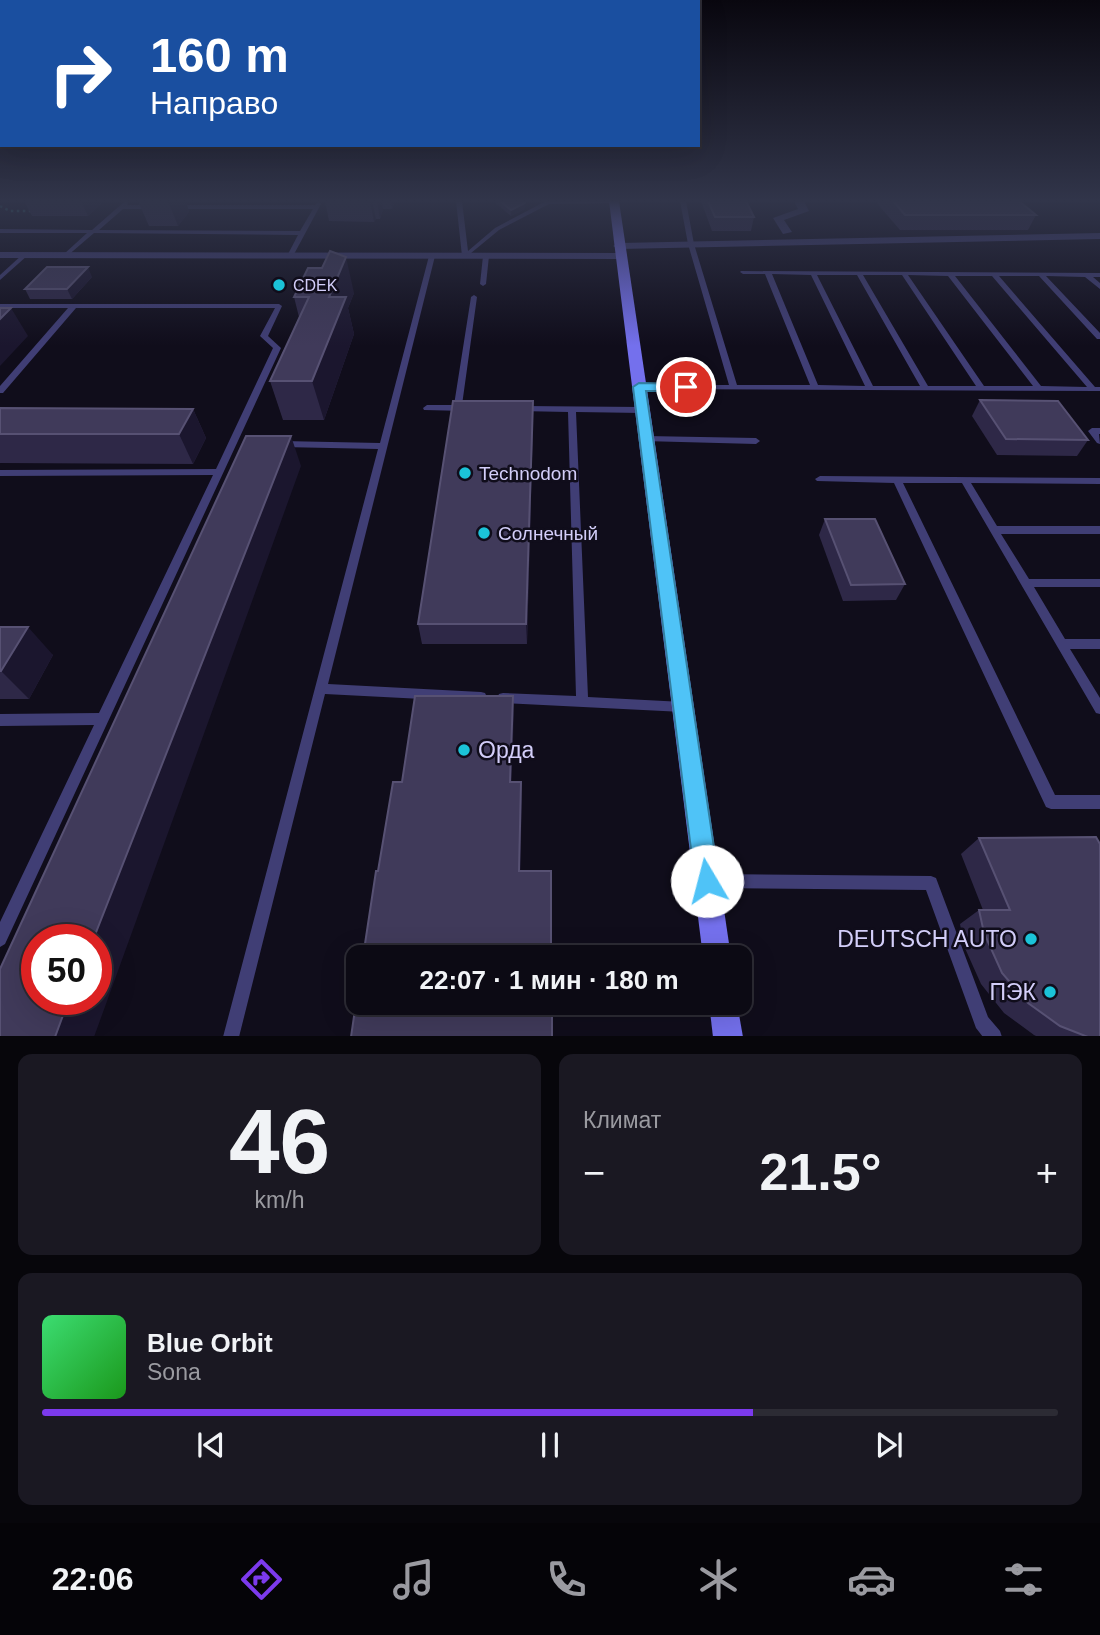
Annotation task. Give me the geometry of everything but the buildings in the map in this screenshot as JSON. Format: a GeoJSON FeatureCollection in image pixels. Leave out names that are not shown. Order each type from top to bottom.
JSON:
{"type":"FeatureCollection","features":[{"type":"Feature","properties":{"kind":"main road"},"geometry":{"type":"LineString","coordinates":[[620,251],[715,945]]}},
{"type":"Feature","properties":{"kind":"main road"},"geometry":{"type":"LineString","coordinates":[[724,1015],[727,1036]]}},
{"type":"Feature","properties":{"kind":"street"},"geometry":{"type":"LineString","coordinates":[[0,255],[486,256],[637,249]]}},
{"type":"Feature","properties":{"kind":"lane"},"geometry":{"type":"LineString","coordinates":[[66,255],[72,249]]}},
{"type":"Feature","properties":{"kind":"lane"},"geometry":{"type":"LineString","coordinates":[[290,256],[294,249]]}},
{"type":"Feature","properties":{"kind":"lane"},"geometry":{"type":"LineString","coordinates":[[464,249],[465,256]]}},
{"type":"Feature","properties":{"kind":"lane"},"geometry":{"type":"LineString","coordinates":[[465,256],[473,249]]}},
{"type":"Feature","properties":{"kind":"lane"},"geometry":{"type":"LineString","coordinates":[[693,249],[734,388]]}},
{"type":"Feature","properties":{"kind":"lane"},"geometry":{"type":"LineString","coordinates":[[0,278],[25,255]]}},
{"type":"Feature","properties":{"kind":"lane"},"geometry":{"type":"LineString","coordinates":[[231,1036],[432,256]]}},
{"type":"Feature","properties":{"kind":"lane"},"geometry":{"type":"LineString","coordinates":[[483,285],[486,256]]}},
{"type":"Feature","properties":{"kind":"lane"},"geometry":{"type":"LineString","coordinates":[[743,272],[1100,275]]}},
{"type":"Feature","properties":{"kind":"lane"},"geometry":{"type":"LineString","coordinates":[[768,272],[815,388]]}},
{"type":"Feature","properties":{"kind":"lane"},"geometry":{"type":"LineString","coordinates":[[813,273],[870,388]]}},
{"type":"Feature","properties":{"kind":"lane"},"geometry":{"type":"LineString","coordinates":[[859,273],[926,388]]}},
{"type":"Feature","properties":{"kind":"lane"},"geometry":{"type":"LineString","coordinates":[[904,274],[982,389]]}},
{"type":"Feature","properties":{"kind":"lane"},"geometry":{"type":"LineString","coordinates":[[950,274],[1039,389]]}},
{"type":"Feature","properties":{"kind":"lane"},"geometry":{"type":"LineString","coordinates":[[995,275],[1097,389]]}},
{"type":"Feature","properties":{"kind":"lane"},"geometry":{"type":"LineString","coordinates":[[1041,275],[1100,337]]}},
{"type":"Feature","properties":{"kind":"lane"},"geometry":{"type":"LineString","coordinates":[[1087,275],[1100,287]]}},
{"type":"Feature","properties":{"kind":"lane"},"geometry":{"type":"LineString","coordinates":[[458,408],[474,297]]}},
{"type":"Feature","properties":{"kind":"lane"},"geometry":{"type":"LineString","coordinates":[[0,306],[279,306],[264,336],[277,348],[0,939]]}},
{"type":"Feature","properties":{"kind":"lane"},"geometry":{"type":"LineString","coordinates":[[0,391],[74,306]]}},
{"type":"Feature","properties":{"kind":"lane"},"geometry":{"type":"LineString","coordinates":[[639,387],[1097,389]]}},
{"type":"Feature","properties":{"kind":"lane"},"geometry":{"type":"LineString","coordinates":[[427,408],[470,408]]}},
{"type":"Feature","properties":{"kind":"lane"},"geometry":{"type":"LineString","coordinates":[[509,409],[642,410]]}},
{"type":"Feature","properties":{"kind":"lane"},"geometry":{"type":"LineString","coordinates":[[572,410],[582,702]]}},
{"type":"Feature","properties":{"kind":"lane"},"geometry":{"type":"LineString","coordinates":[[1100,431],[1092,431],[1100,441]]}},
{"type":"Feature","properties":{"kind":"lane"},"geometry":{"type":"LineString","coordinates":[[646,439],[756,441]]}},
{"type":"Feature","properties":{"kind":"lane"},"geometry":{"type":"LineString","coordinates":[[232,443],[246,443]]}},
{"type":"Feature","properties":{"kind":"lane"},"geometry":{"type":"LineString","coordinates":[[274,444],[383,446]]}},
{"type":"Feature","properties":{"kind":"lane"},"geometry":{"type":"LineString","coordinates":[[0,473],[219,472]]}},
{"type":"Feature","properties":{"kind":"lane"},"geometry":{"type":"LineString","coordinates":[[820,479],[1100,481]]}},
{"type":"Feature","properties":{"kind":"lane"},"geometry":{"type":"LineString","coordinates":[[897,480],[1051,802],[1100,802]]}},
{"type":"Feature","properties":{"kind":"lane"},"geometry":{"type":"LineString","coordinates":[[966,482],[1100,709]]}},
{"type":"Feature","properties":{"kind":"lane"},"geometry":{"type":"LineString","coordinates":[[994,530],[1100,530]]}},
{"type":"Feature","properties":{"kind":"lane"},"geometry":{"type":"LineString","coordinates":[[1026,583],[1100,583]]}},
{"type":"Feature","properties":{"kind":"lane"},"geometry":{"type":"LineString","coordinates":[[1061,644],[1100,644]]}},
{"type":"Feature","properties":{"kind":"lane"},"geometry":{"type":"LineString","coordinates":[[321,689],[683,707]]}},
{"type":"Feature","properties":{"kind":"lane"},"geometry":{"type":"LineString","coordinates":[[0,720],[103,719]]}},
{"type":"Feature","properties":{"kind":"lane"},"geometry":{"type":"LineString","coordinates":[[707,881],[931,883],[982,1022],[993,1036]]}},
{"type":"Feature","properties":{"kind":"place","name":"CDEK"},"geometry":{"type":"Point","coordinates":[279,285]}},
{"type":"Feature","properties":{"kind":"place","name":"Technodom"},"geometry":{"type":"Point","coordinates":[465,473]}},
{"type":"Feature","properties":{"kind":"place","name":"Солнечный"},"geometry":{"type":"Point","coordinates":[484,533]}},
{"type":"Feature","properties":{"kind":"place","name":"Орда"},"geometry":{"type":"Point","coordinates":[464,750]}},
{"type":"Feature","properties":{"kind":"place","name":"DEUTSCH AUTO"},"geometry":{"type":"Point","coordinates":[1031,939]}},
{"type":"Feature","properties":{"kind":"place","name":"ПЭК"},"geometry":{"type":"Point","coordinates":[1050,992]}},
{"type":"Feature","properties":{"kind":"route"},"geometry":{"type":"LineString","coordinates":[[686,387],[639,387],[707,881]]}}]}
